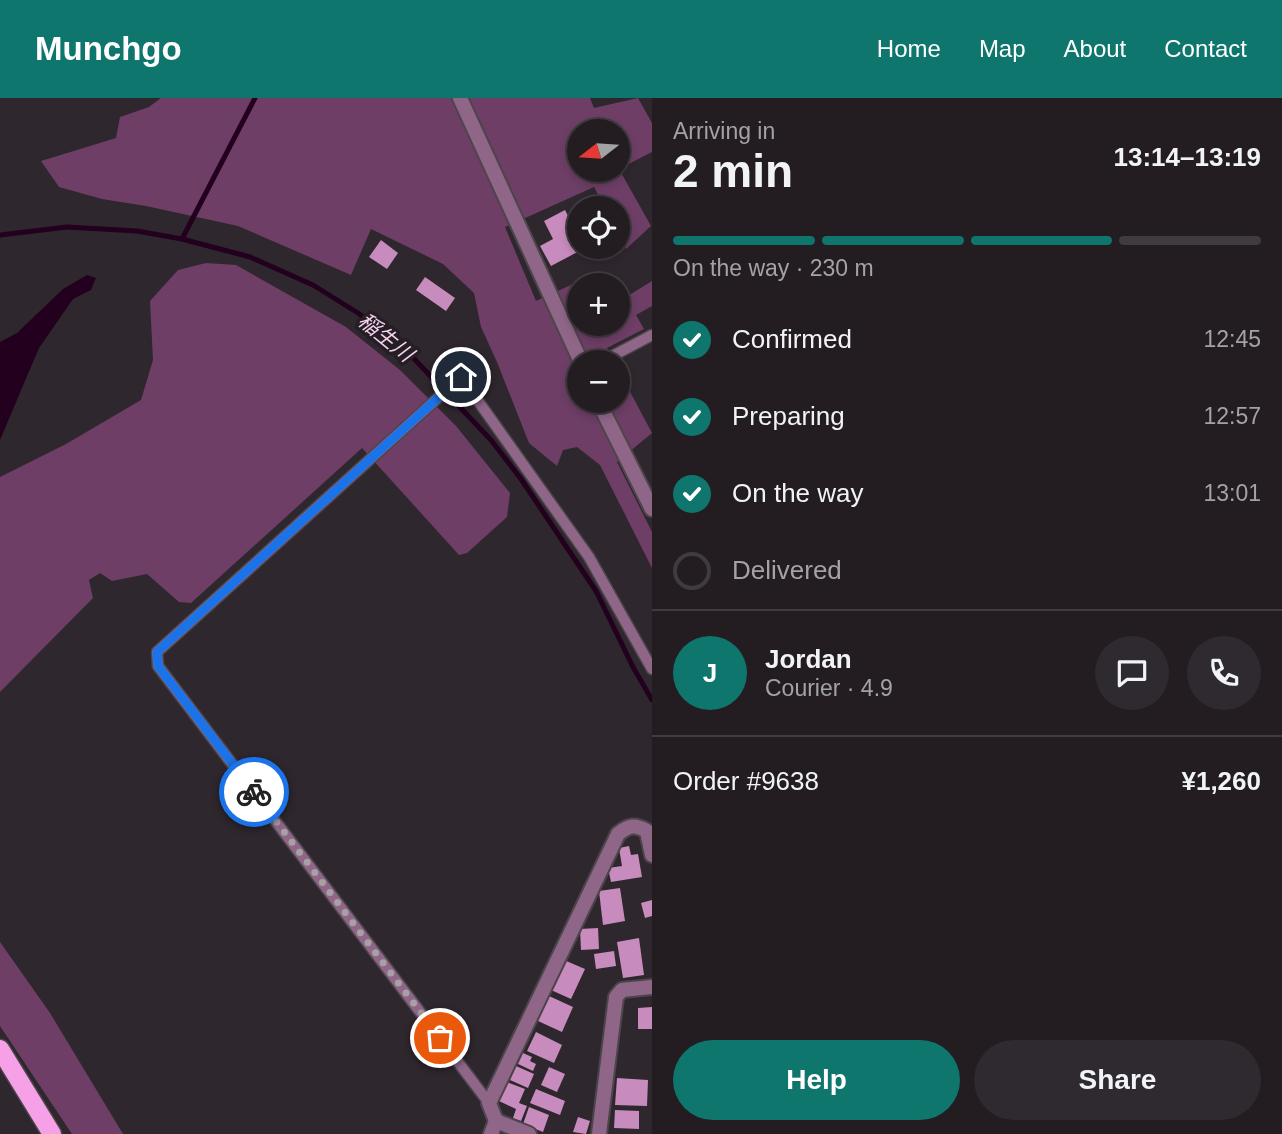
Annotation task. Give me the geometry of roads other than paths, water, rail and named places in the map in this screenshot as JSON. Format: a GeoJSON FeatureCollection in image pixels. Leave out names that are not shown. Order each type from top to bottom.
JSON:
{"type":"FeatureCollection","features":[{"type":"Feature","properties":{"kind":"main road"},"geometry":{"type":"LineString","coordinates":[[0,1049],[52,1134]]}},
{"type":"Feature","properties":{"kind":"street"},"geometry":{"type":"LineString","coordinates":[[460,98],[576,350]]}},
{"type":"Feature","properties":{"kind":"street"},"geometry":{"type":"LineString","coordinates":[[604,413],[652,509]]}},
{"type":"Feature","properties":{"kind":"street"},"geometry":{"type":"LineString","coordinates":[[529,1134],[493,1128],[489,1103],[618,834],[627,827],[637,825],[647,831],[652,855]]}},
{"type":"Feature","properties":{"kind":"street"},"geometry":{"type":"LineString","coordinates":[[599,1134],[616,997],[622,990],[652,987]]}},
{"type":"Feature","properties":{"kind":"lane"},"geometry":{"type":"LineString","coordinates":[[624,350],[652,335]]}},
{"type":"Feature","properties":{"kind":"lane"},"geometry":{"type":"LineString","coordinates":[[489,1103],[158,666],[157,652],[461,377],[589,558],[652,669]]}},
{"type":"Feature","properties":{"kind":"waterway"},"geometry":{"type":"LineString","coordinates":[[182,239],[255,98]]}},
{"type":"Feature","properties":{"kind":"waterway","name":"稲生川"},"geometry":{"type":"LineString","coordinates":[[0,235],[67,227],[137,231],[182,239],[250,257],[313,285],[358,313],[402,346],[491,440],[521,479],[596,591],[652,700]]}}]}
